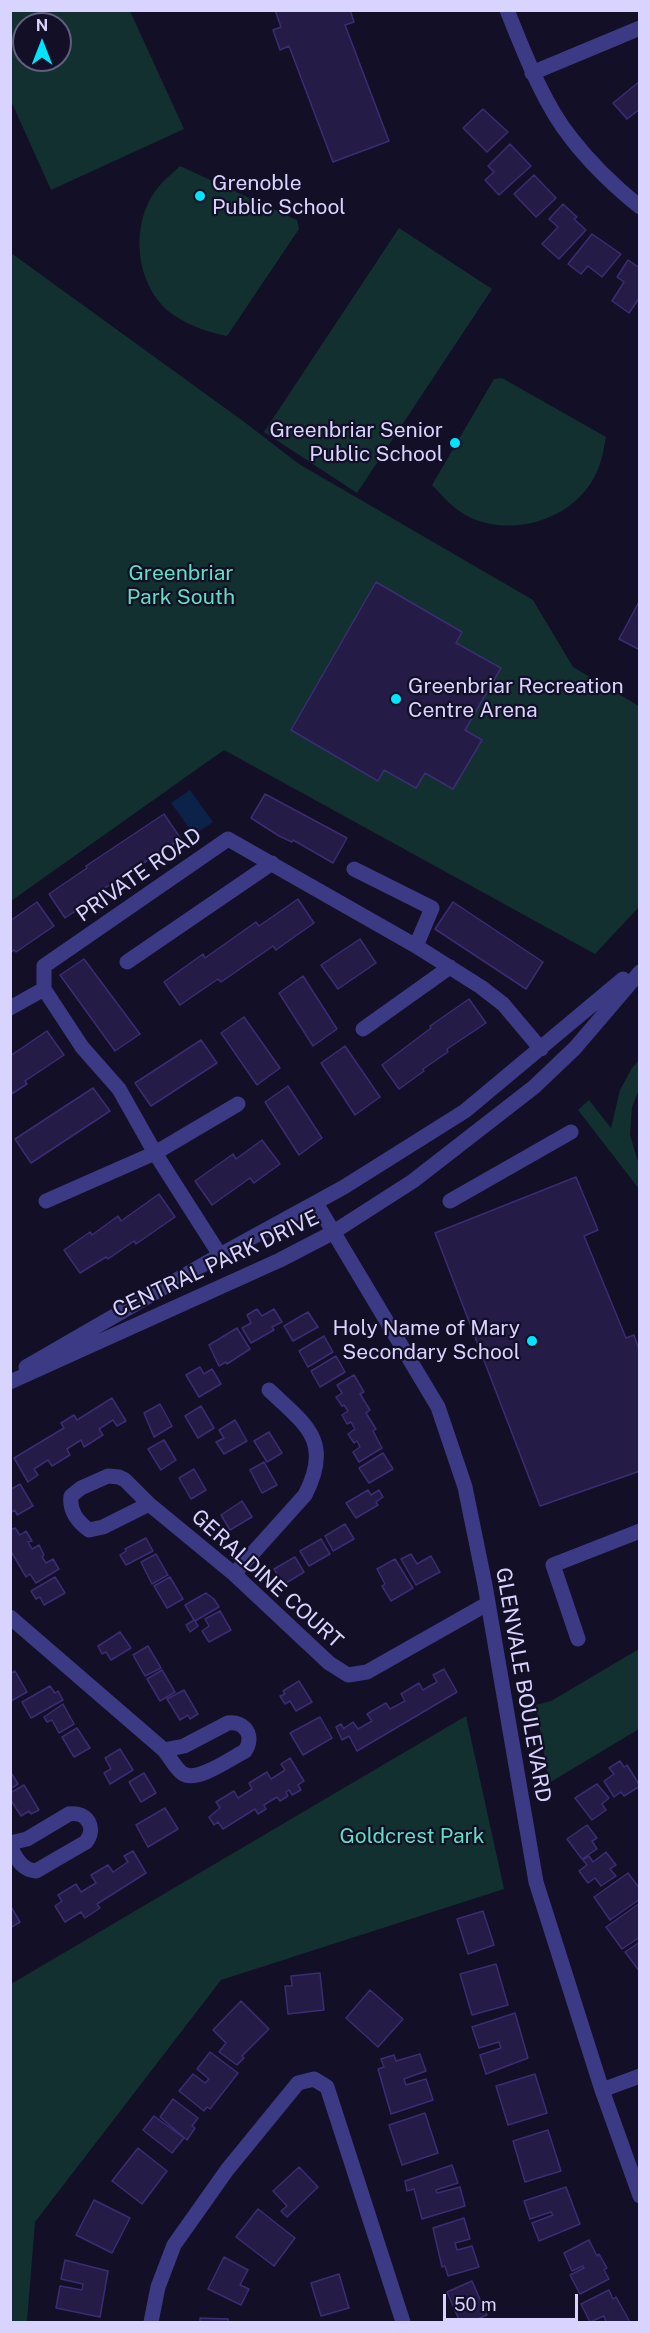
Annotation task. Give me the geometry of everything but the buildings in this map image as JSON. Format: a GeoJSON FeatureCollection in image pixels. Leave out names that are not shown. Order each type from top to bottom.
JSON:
{"type":"FeatureCollection","features":[{"type":"Feature","properties":{"kind":"street"},"geometry":{"type":"LineString","coordinates":[[507,10],[532,73],[570,137],[608,180],[639,207]]}},
{"type":"Feature","properties":{"kind":"street"},"geometry":{"type":"LineString","coordinates":[[532,73],[639,28]]}},
{"type":"Feature","properties":{"kind":"street","name":"PRIVATE ROAD"},"geometry":{"type":"LineString","coordinates":[[44,989],[44,966],[228,839],[416,945],[450,967],[503,1004],[541,1048]]}},
{"type":"Feature","properties":{"kind":"street"},"geometry":{"type":"LineString","coordinates":[[127,962],[272,863]]}},
{"type":"Feature","properties":{"kind":"street"},"geometry":{"type":"LineString","coordinates":[[354,869],[432,908],[416,945]]}},
{"type":"Feature","properties":{"kind":"street","name":"CENTRAL PARK DRIVE"},"geometry":{"type":"LineString","coordinates":[[10,1377],[220,1255],[316,1203],[465,1111],[639,966]]}},
{"type":"Feature","properties":{"kind":"street"},"geometry":{"type":"LineString","coordinates":[[363,1029],[450,967]]}},
{"type":"Feature","properties":{"kind":"street","name":"CENTRAL PARK DRIVE"},"geometry":{"type":"LineString","coordinates":[[10,1382],[280,1260],[332,1233],[412,1181],[534,1087],[575,1048],[639,972]]}},
{"type":"Feature","properties":{"kind":"street"},"geometry":{"type":"LineString","coordinates":[[10,1008],[44,989],[82,1047],[119,1089],[154,1153],[220,1255]]}},
{"type":"Feature","properties":{"kind":"street"},"geometry":{"type":"LineString","coordinates":[[46,1201],[154,1153],[238,1104]]}},
{"type":"Feature","properties":{"kind":"street"},"geometry":{"type":"LineString","coordinates":[[450,1201],[570,1132]]}},
{"type":"Feature","properties":{"kind":"street","name":"GLENVALE BOULEVARD"},"geometry":{"type":"LineString","coordinates":[[316,1203],[438,1407],[465,1487],[536,1882],[602,2090],[639,2196]]}},
{"type":"Feature","properties":{"kind":"street"},"geometry":{"type":"LineString","coordinates":[[234,1574],[305,1495],[313,1480],[317,1459],[315,1442],[308,1427],[269,1390]]}},
{"type":"Feature","properties":{"kind":"street","name":"GERALDINE COURT"},"geometry":{"type":"LineString","coordinates":[[149,1504],[103,1527],[89,1530],[79,1523],[69,1507],[71,1496],[81,1488],[108,1476],[125,1480],[149,1504],[234,1574],[329,1663],[348,1675],[367,1672],[487,1604]]}},
{"type":"Feature","properties":{"kind":"street"},"geometry":{"type":"LineString","coordinates":[[578,1639],[554,1565],[639,1531]]}},
{"type":"Feature","properties":{"kind":"street"},"geometry":{"type":"LineString","coordinates":[[10,1617],[164,1750],[182,1773],[201,1775],[244,1751],[248,1746],[249,1736],[243,1726],[233,1722],[184,1746],[164,1750]]}},
{"type":"Feature","properties":{"kind":"street"},"geometry":{"type":"LineString","coordinates":[[75,1813],[85,1817],[92,1832],[86,1842],[36,1871],[27,1870],[23,1866],[10,1845],[27,1839],[69,1814],[75,1813]]}},
{"type":"Feature","properties":{"kind":"street"},"geometry":{"type":"LineString","coordinates":[[602,2090],[639,2076]]}},
{"type":"Feature","properties":{"kind":"street"},"geometry":{"type":"LineString","coordinates":[[151,2322],[158,2287],[174,2245],[227,2170],[298,2083],[314,2079],[327,2087],[403,2322]]}},
{"type":"Feature","properties":{"kind":"green space"},"geometry":{"type":"Polygon","coordinates":[[[10,11],[130,11],[184,129],[51,190],[11,101],[10,11]]]}},
{"type":"Feature","properties":{"kind":"green space"},"geometry":{"type":"Polygon","coordinates":[[[180,166],[297,220],[299,229],[227,336],[200,329],[175,316],[161,304],[144,272],[140,254],[143,217],[160,185],[180,166]]]}},
{"type":"Feature","properties":{"kind":"green space"},"geometry":{"type":"Polygon","coordinates":[[[399,228],[492,289],[357,493],[264,432],[399,228]]]}},
{"type":"Feature","properties":{"kind":"green space","name":"Greenbriar Park South"},"geometry":{"type":"Polygon","coordinates":[[[11,253],[299,464],[533,600],[573,667],[639,706],[639,907],[595,954],[224,750],[11,901],[11,253]]]}},
{"type":"Feature","properties":{"kind":"green space"},"geometry":{"type":"Polygon","coordinates":[[[502,378],[606,437],[600,464],[592,481],[581,496],[567,508],[551,516],[515,525],[497,525],[465,515],[432,485],[494,379],[502,378]]]}},
{"type":"Feature","properties":{"kind":"green space"},"geometry":{"type":"Polygon","coordinates":[[[639,1060],[639,1090],[632,1107],[630,1135],[639,1165],[639,1189],[578,1110],[589,1100],[611,1128],[620,1090],[639,1060]]]}},
{"type":"Feature","properties":{"kind":"green space"},"geometry":{"type":"Polygon","coordinates":[[[639,1649],[639,1729],[549,1783],[536,1705],[551,1701],[639,1649]]]}},
{"type":"Feature","properties":{"kind":"green space","name":"Goldcrest Park"},"geometry":{"type":"Polygon","coordinates":[[[466,1716],[504,1889],[221,1980],[35,2222],[27,2322],[11,2322],[11,1984],[466,1716]]]}},
{"type":"Feature","properties":{"kind":"water"},"geometry":{"type":"Polygon","coordinates":[[[190,790],[213,822],[191,837],[187,832],[190,829],[171,803],[190,790]]]}},
{"type":"Feature","properties":{"kind":"place","name":"Grenoble Public School"},"geometry":{"type":"Point","coordinates":[200,196]}},
{"type":"Feature","properties":{"kind":"place","name":"Greenbriar Senior Public School"},"geometry":{"type":"Point","coordinates":[455,443]}},
{"type":"Feature","properties":{"kind":"place","name":"Greenbriar Recreation Centre Arena"},"geometry":{"type":"Point","coordinates":[396,699]}},
{"type":"Feature","properties":{"kind":"place","name":"Holy Name of Mary Secondary School"},"geometry":{"type":"Point","coordinates":[532,1341]}}]}
